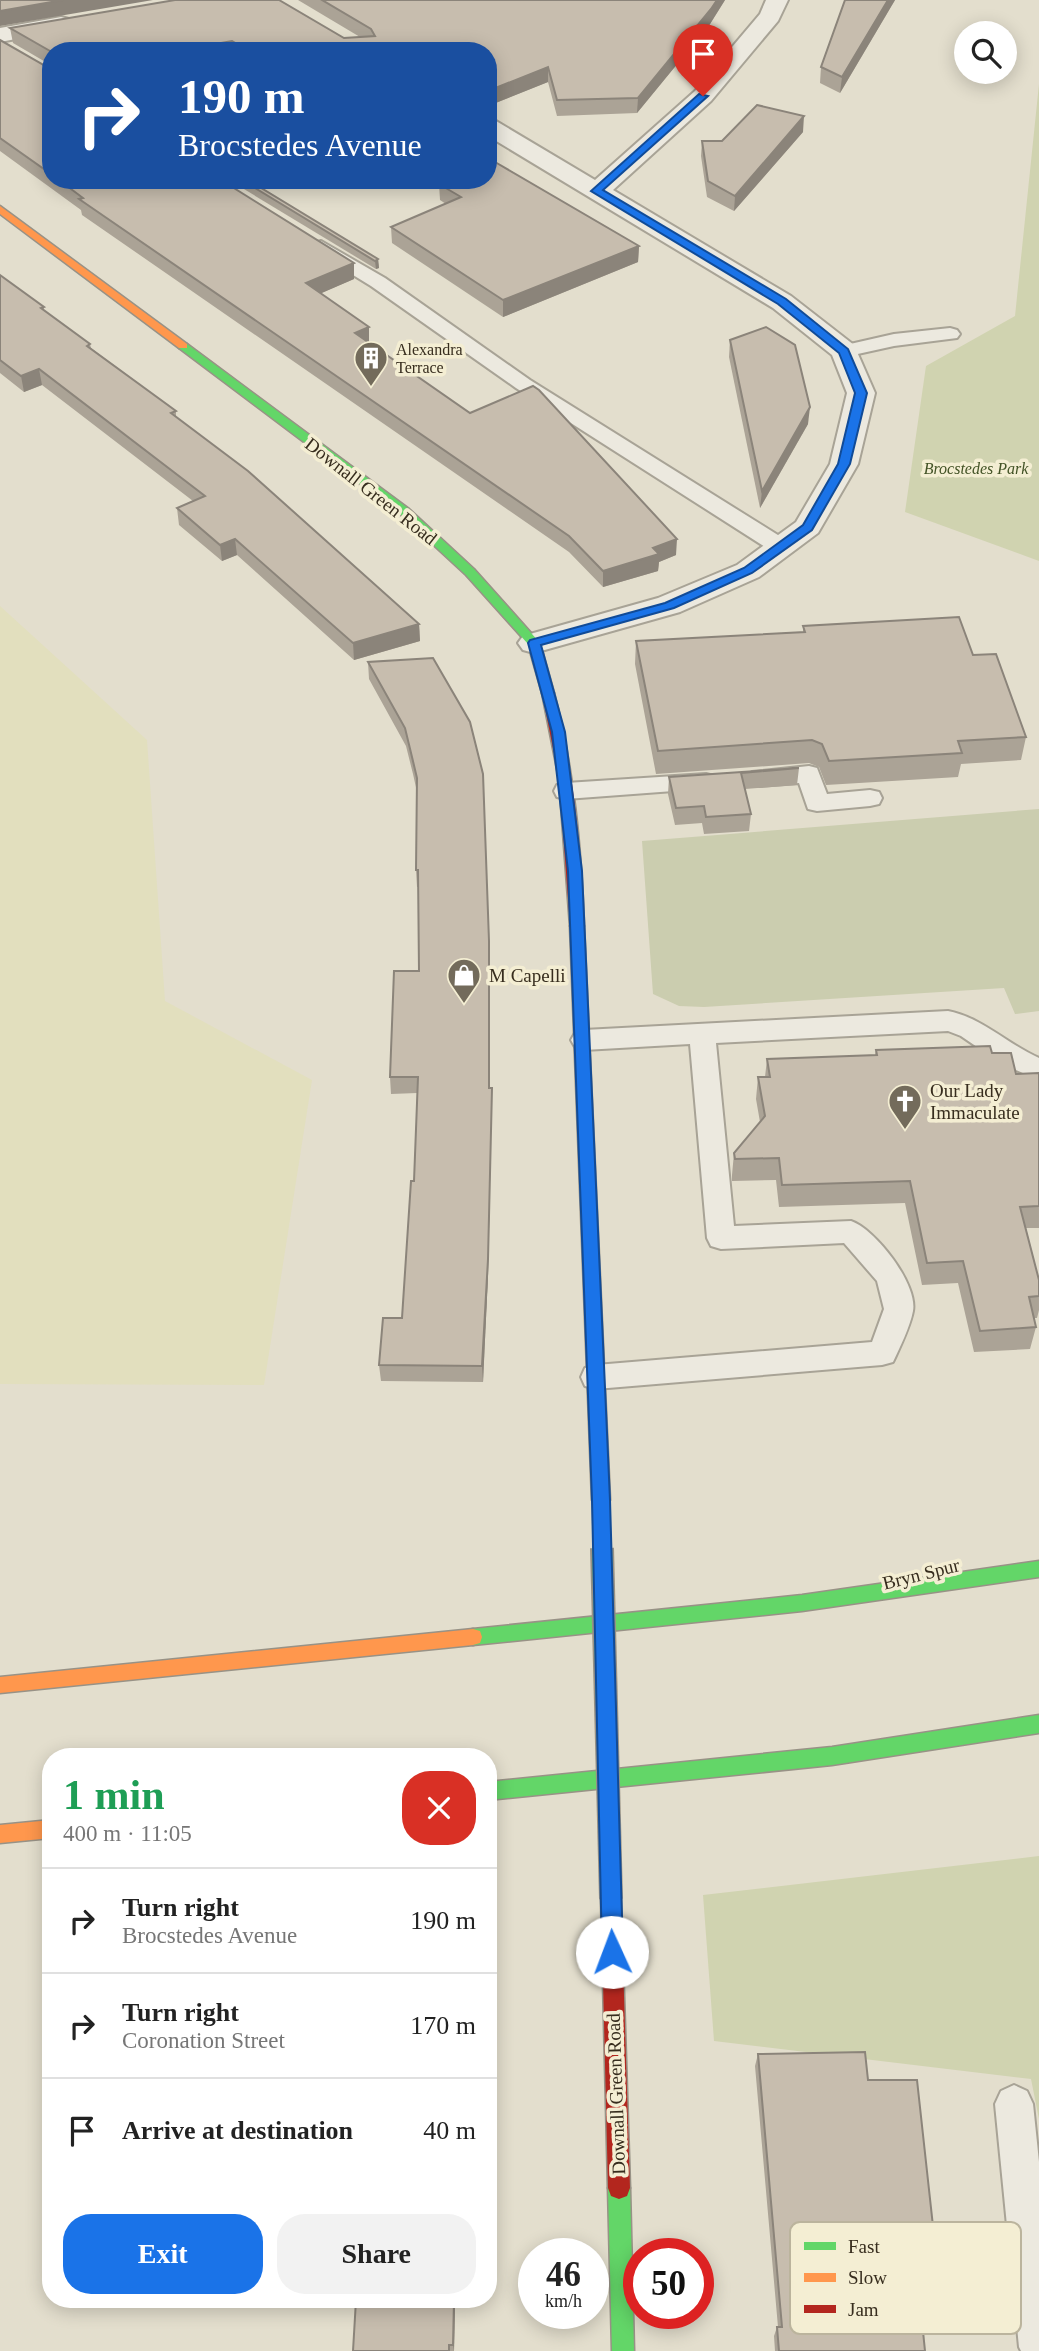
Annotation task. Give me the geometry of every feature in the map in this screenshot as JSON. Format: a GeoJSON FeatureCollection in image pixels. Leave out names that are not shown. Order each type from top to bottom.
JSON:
{"type":"FeatureCollection","features":[{"type":"Feature","properties":{"kind":"main road","name":"Downall Green Road"},"geometry":{"type":"LineString","coordinates":[[0,209],[405,512],[470,572],[534,643],[559,732],[575,871],[584,1040],[601,1500],[624,2351]]}},
{"type":"Feature","properties":{"kind":"main road","name":"Bryn Spur"},"geometry":{"type":"LineString","coordinates":[[802,1604],[960,1564]]}},
{"type":"Feature","properties":{"kind":"main road"},"geometry":{"type":"LineString","coordinates":[[0,1685],[802,1604],[1039,1569]]}},
{"type":"Feature","properties":{"kind":"main road"},"geometry":{"type":"LineString","coordinates":[[497,1790],[832,1756],[1039,1724]]}},
{"type":"Feature","properties":{"kind":"main road"},"geometry":{"type":"LineString","coordinates":[[0,1833],[42,1830]]}},
{"type":"Feature","properties":{"kind":"street"},"geometry":{"type":"LineString","coordinates":[[597,191],[703,96],[770,16],[777,0]]}},
{"type":"Feature","properties":{"kind":"street"},"geometry":{"type":"LineString","coordinates":[[3,42],[78,22]]}},
{"type":"Feature","properties":{"kind":"street"},"geometry":{"type":"LineString","coordinates":[[497,131],[782,302],[844,351],[861,393],[844,464],[808,527],[748,571],[669,606],[534,643]]}},
{"type":"Feature","properties":{"kind":"lane"},"geometry":{"type":"LineString","coordinates":[[300,235],[378,282],[523,384],[781,547]]}},
{"type":"Feature","properties":{"kind":"lane"},"geometry":{"type":"LineString","coordinates":[[844,351],[894,340],[950,334]]}},
{"type":"Feature","properties":{"kind":"lane"},"geometry":{"type":"LineString","coordinates":[[566,791],[809,775],[817,803],[870,798]]}},
{"type":"Feature","properties":{"kind":"lane"},"geometry":{"type":"LineString","coordinates":[[584,1040],[958,1022],[1003,1053],[1039,1070]]}},
{"type":"Feature","properties":{"kind":"lane"},"geometry":{"type":"LineString","coordinates":[[596,1377],[882,1353],[899,1309],[890,1276],[851,1231],[721,1238],[702,1035]]}},
{"type":"Feature","properties":{"kind":"lane"},"geometry":{"type":"LineString","coordinates":[[1014,2104],[1039,2347]]}},
{"type":"Feature","properties":{"kind":"shaded area"},"geometry":{"type":"Polygon","coordinates":[[[0,606],[147,740],[165,1001],[312,1080],[264,1385],[0,1384],[0,606]]]}},
{"type":"Feature","properties":{"kind":"green space","name":"Brocstedes Park"},"geometry":{"type":"Polygon","coordinates":[[[1039,84],[1039,561],[905,512],[926,366],[1015,316],[1039,84]]]}},
{"type":"Feature","properties":{"kind":"green space"},"geometry":{"type":"Polygon","coordinates":[[[1039,809],[1039,1011],[1015,1014],[1004,988],[704,1007],[679,1006],[653,994],[642,841],[1039,809]]]}},
{"type":"Feature","properties":{"kind":"green space"},"geometry":{"type":"Polygon","coordinates":[[[1039,1856],[1039,2119],[1031,2079],[714,2041],[703,1895],[1039,1856]]]}},
{"type":"Feature","properties":{"kind":"building"},"geometry":{"type":"Polygon","coordinates":[[[0,0],[63,0],[0,11],[0,0]]]}},
{"type":"Feature","properties":{"kind":"building"},"geometry":{"type":"Polygon","coordinates":[[[175,0],[279,0],[344,38],[375,36],[371,29],[322,0],[717,0],[638,98],[557,100],[548,67],[497,87],[497,42],[42,42],[42,46],[10,28],[175,0]]]}},
{"type":"Feature","properties":{"kind":"building"},"geometry":{"type":"Polygon","coordinates":[[[845,0],[888,0],[842,77],[821,67],[845,0]]]}},
{"type":"Feature","properties":{"kind":"building"},"geometry":{"type":"Polygon","coordinates":[[[0,40],[42,64],[42,168],[0,138],[0,40]]]}},
{"type":"Feature","properties":{"kind":"building"},"geometry":{"type":"Polygon","coordinates":[[[757,105],[804,116],[735,196],[708,181],[702,141],[722,141],[757,105]]]}},
{"type":"Feature","properties":{"kind":"building"},"geometry":{"type":"Polygon","coordinates":[[[497,163],[639,246],[503,300],[391,227],[461,197],[447,189],[497,189],[497,163]]]}},
{"type":"Feature","properties":{"kind":"building"},"geometry":{"type":"Polygon","coordinates":[[[71,189],[235,189],[354,263],[306,283],[369,327],[355,333],[470,413],[533,386],[677,539],[653,548],[659,554],[603,571],[569,536],[79,199],[83,198],[71,189]]]}},
{"type":"Feature","properties":{"kind":"building"},"geometry":{"type":"Polygon","coordinates":[[[257,189],[263,189],[378,259],[375,261],[257,189]]]}},
{"type":"Feature","properties":{"kind":"building"},"geometry":{"type":"Polygon","coordinates":[[[0,275],[90,344],[87,346],[176,411],[171,413],[248,471],[419,624],[353,643],[235,539],[220,545],[177,508],[205,496],[39,369],[21,376],[0,360],[0,275]]]}},
{"type":"Feature","properties":{"kind":"building"},"geometry":{"type":"Polygon","coordinates":[[[766,327],[795,345],[810,407],[762,491],[730,340],[766,327]]]}},
{"type":"Feature","properties":{"kind":"building"},"geometry":{"type":"Polygon","coordinates":[[[959,617],[973,655],[996,654],[1026,737],[958,741],[962,753],[829,761],[822,744],[812,740],[658,751],[636,641],[805,632],[803,626],[959,617]]]}},
{"type":"Feature","properties":{"kind":"building"},"geometry":{"type":"Polygon","coordinates":[[[433,658],[470,722],[483,774],[489,941],[489,1088],[492,1088],[488,1259],[482,1366],[379,1365],[383,1318],[402,1318],[411,1181],[414,1181],[418,1077],[390,1077],[394,971],[419,971],[417,778],[405,728],[368,662],[433,658]]]}},
{"type":"Feature","properties":{"kind":"building"},"geometry":{"type":"Polygon","coordinates":[[[799,768],[741,773],[751,814],[706,817],[704,806],[676,808],[669,777],[799,768]]]}},
{"type":"Feature","properties":{"kind":"building"},"geometry":{"type":"Polygon","coordinates":[[[990,1046],[992,1053],[1011,1053],[1016,1074],[1039,1073],[1039,1206],[1020,1207],[1039,1280],[1039,1296],[1029,1297],[1036,1327],[980,1331],[963,1261],[927,1263],[910,1181],[782,1185],[779,1158],[735,1159],[734,1153],[765,1116],[758,1077],[770,1077],[767,1059],[877,1055],[876,1050],[990,1046]]]}},
{"type":"Feature","properties":{"kind":"building"},"geometry":{"type":"Polygon","coordinates":[[[865,2052],[868,2080],[917,2080],[933,2222],[790,2222],[790,2334],[923,2334],[925,2351],[779,2351],[777,2327],[782,2327],[758,2054],[865,2052]]]}},
{"type":"Feature","properties":{"kind":"building"},"geometry":{"type":"Polygon","coordinates":[[[356,2308],[454,2308],[453,2345],[449,2345],[449,2351],[353,2351],[356,2308]]]}},
{"type":"Feature","properties":{"kind":"traffic: fast"},"geometry":{"type":"LineString","coordinates":[[183,346],[405,512],[470,572],[534,643],[548,693]]}},
{"type":"Feature","properties":{"kind":"traffic: fast"},"geometry":{"type":"LineString","coordinates":[[577,926],[601,1500]]}},
{"type":"Feature","properties":{"kind":"traffic: fast"},"geometry":{"type":"LineString","coordinates":[[601,1500],[611,1899]]}},
{"type":"Feature","properties":{"kind":"traffic: fast"},"geometry":{"type":"LineString","coordinates":[[473,1637],[802,1603],[1039,1569]]}},
{"type":"Feature","properties":{"kind":"traffic: fast"},"geometry":{"type":"LineString","coordinates":[[497,1790],[832,1756],[1039,1724]]}},
{"type":"Feature","properties":{"kind":"traffic: fast"},"geometry":{"type":"LineString","coordinates":[[619,2188],[623,2351]]}},
{"type":"Feature","properties":{"kind":"traffic: slow"},"geometry":{"type":"LineString","coordinates":[[0,209],[183,346]]}},
{"type":"Feature","properties":{"kind":"traffic: slow"},"geometry":{"type":"LineString","coordinates":[[0,1685],[473,1637]]}},
{"type":"Feature","properties":{"kind":"traffic: slow"},"geometry":{"type":"LineString","coordinates":[[0,1834],[42,1830]]}},
{"type":"Feature","properties":{"kind":"traffic: jam"},"geometry":{"type":"LineString","coordinates":[[548,693],[566,779],[577,926]]}},
{"type":"Feature","properties":{"kind":"traffic: jam"},"geometry":{"type":"LineString","coordinates":[[611,1899],[619,2188]]}},
{"type":"Feature","properties":{"kind":"place","name":"Alexandra Terrace"},"geometry":{"type":"Point","coordinates":[371,388]}},
{"type":"Feature","properties":{"kind":"place","name":"M Capelli"},"geometry":{"type":"Point","coordinates":[464,1005]}},
{"type":"Feature","properties":{"kind":"place","name":"Our Lady Immaculate"},"geometry":{"type":"Point","coordinates":[905,1131]}},
{"type":"Feature","properties":{"kind":"route"},"geometry":{"type":"LineString","coordinates":[[612,1952],[601,1500],[575,871],[559,732],[534,643],[669,606],[748,571],[808,527],[844,464],[861,393],[844,351],[782,302],[597,191],[703,96]]}}]}
